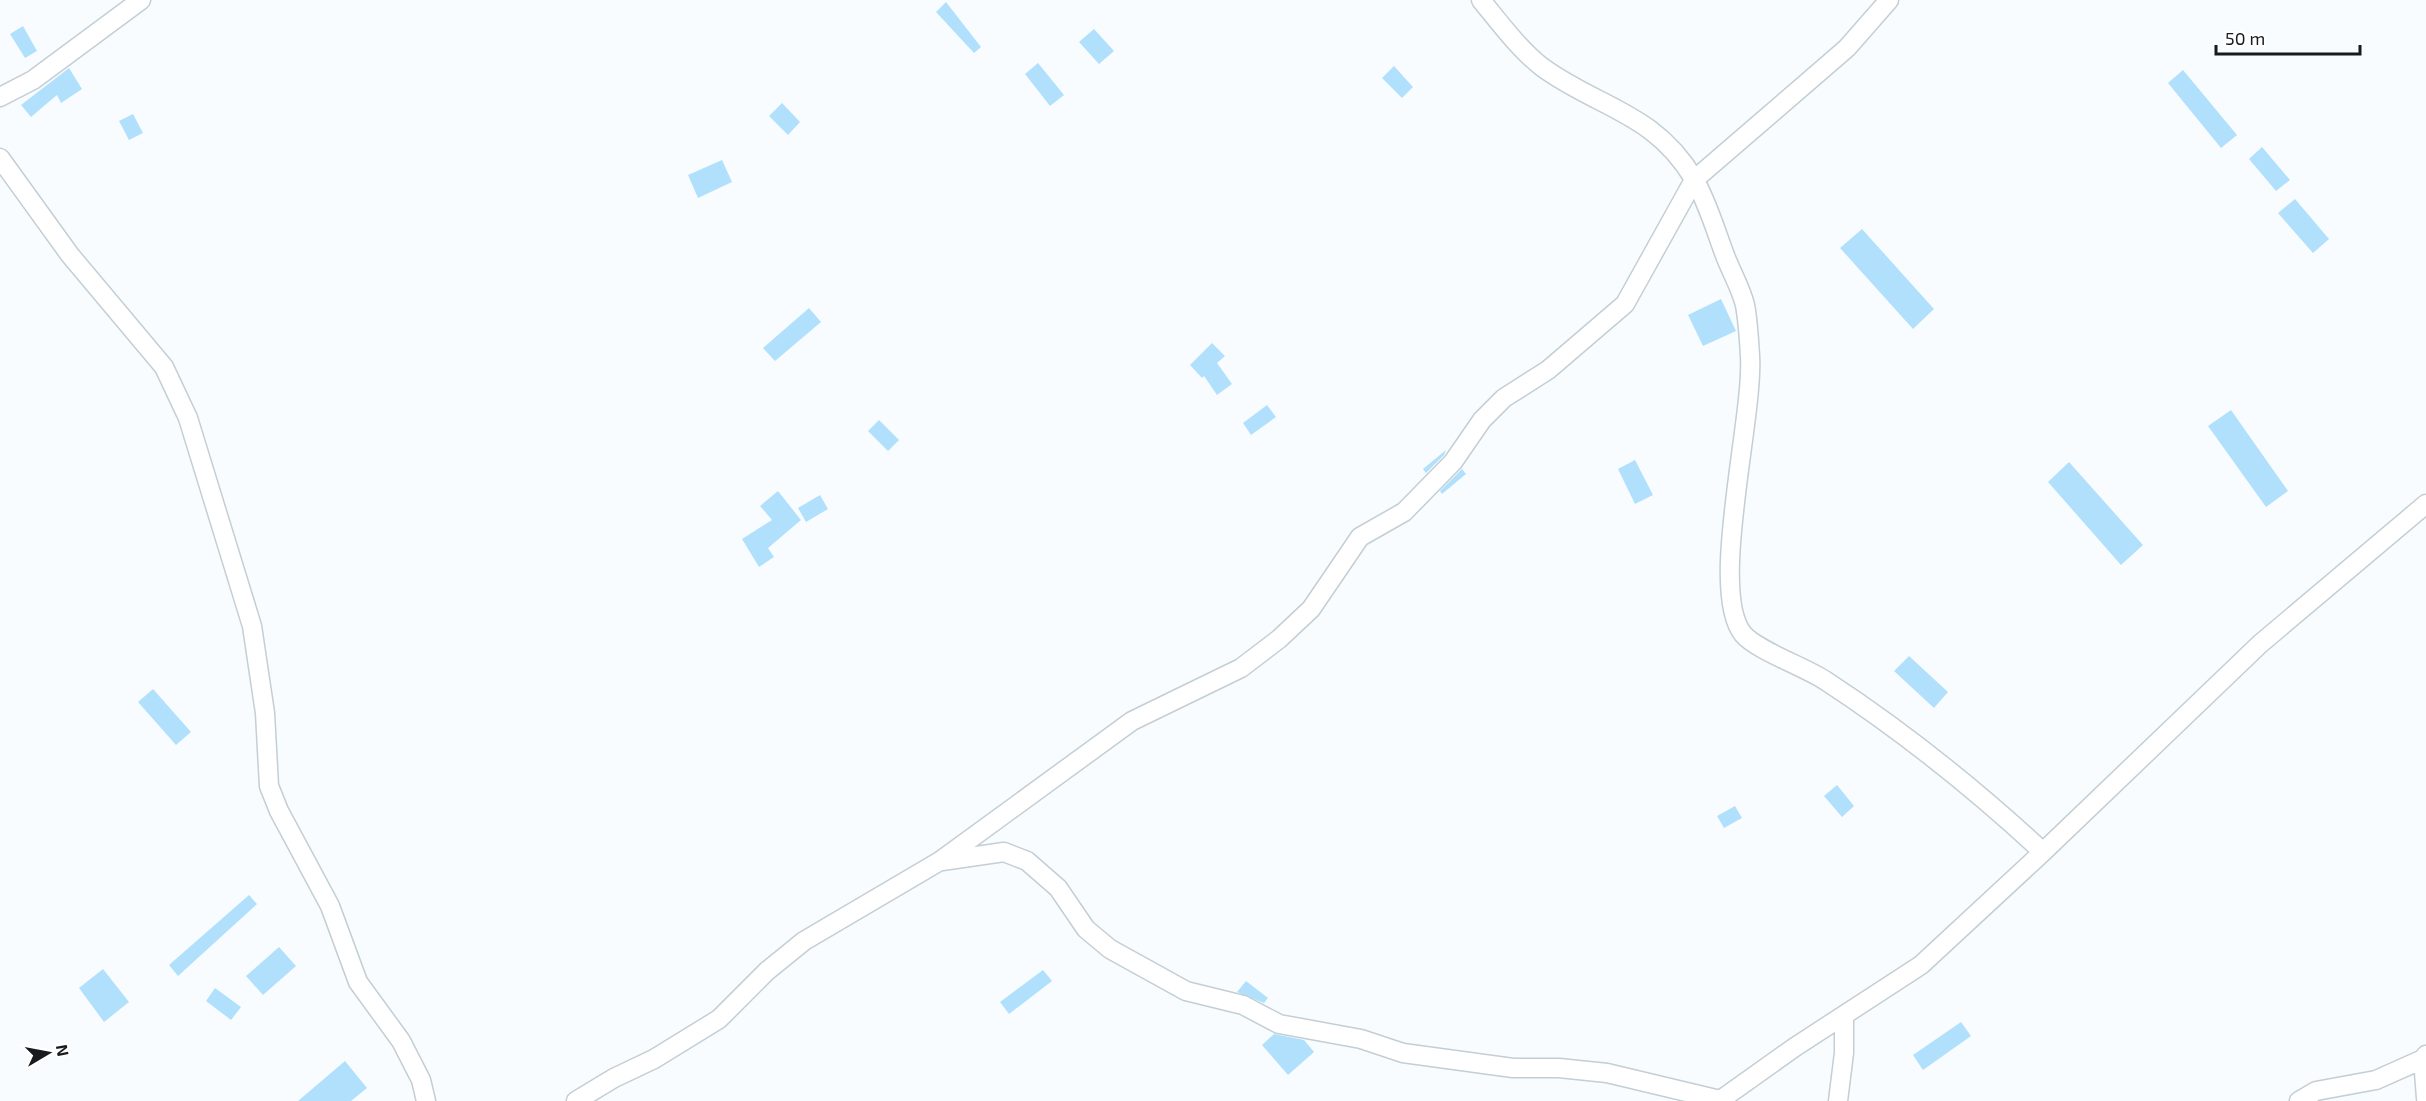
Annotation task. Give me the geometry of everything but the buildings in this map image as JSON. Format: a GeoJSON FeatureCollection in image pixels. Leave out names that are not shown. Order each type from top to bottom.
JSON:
{"type":"FeatureCollection","features":[{"type":"Feature","properties":{"kind":"street"},"geometry":{"type":"LineString","coordinates":[[0,97],[33,80],[141,0]]}},
{"type":"Feature","properties":{"kind":"street"},"geometry":{"type":"LineString","coordinates":[[1481,0],[1540,66],[1578,89],[1631,115],[1667,143],[1694,180],[1744,304],[1750,358],[1747,424],[1730,576],[1731,604],[1741,633],[1755,645],[1824,679],[1922,748],[1970,786],[2043,852]]}},
{"type":"Feature","properties":{"kind":"street"},"geometry":{"type":"LineString","coordinates":[[576,1101],[606,1082],[654,1059],[719,1019],[767,971],[804,941],[940,861],[1132,722],[1241,668],[1279,639],[1311,609],[1360,537],[1404,512],[1454,462],[1482,420],[1504,398],[1548,370],[1625,304],[1694,180],[1847,48],[1889,0]]}},
{"type":"Feature","properties":{"kind":"street"},"geometry":{"type":"LineString","coordinates":[[0,158],[70,255],[164,367],[188,418],[252,626],[265,713],[269,786],[279,811],[330,906],[358,982],[401,1041],[421,1080],[426,1101]]}},
{"type":"Feature","properties":{"kind":"street"},"geometry":{"type":"LineString","coordinates":[[940,861],[1004,852],[1027,861],[1058,888],[1086,930],[1110,949],[1186,991],[1243,1005],[1279,1024],[1361,1039],[1403,1053],[1513,1068],[1559,1068],[1607,1073],[1720,1100],[1921,965],[2043,852],[2260,644],[2426,504]]}},
{"type":"Feature","properties":{"kind":"street"},"geometry":{"type":"LineString","coordinates":[[1838,1101],[1844,1053],[1844,1016]]}},
{"type":"Feature","properties":{"kind":"street"},"geometry":{"type":"LineString","coordinates":[[2299,1101],[2316,1091],[2376,1080],[2425,1057],[2426,1098]]}}]}
